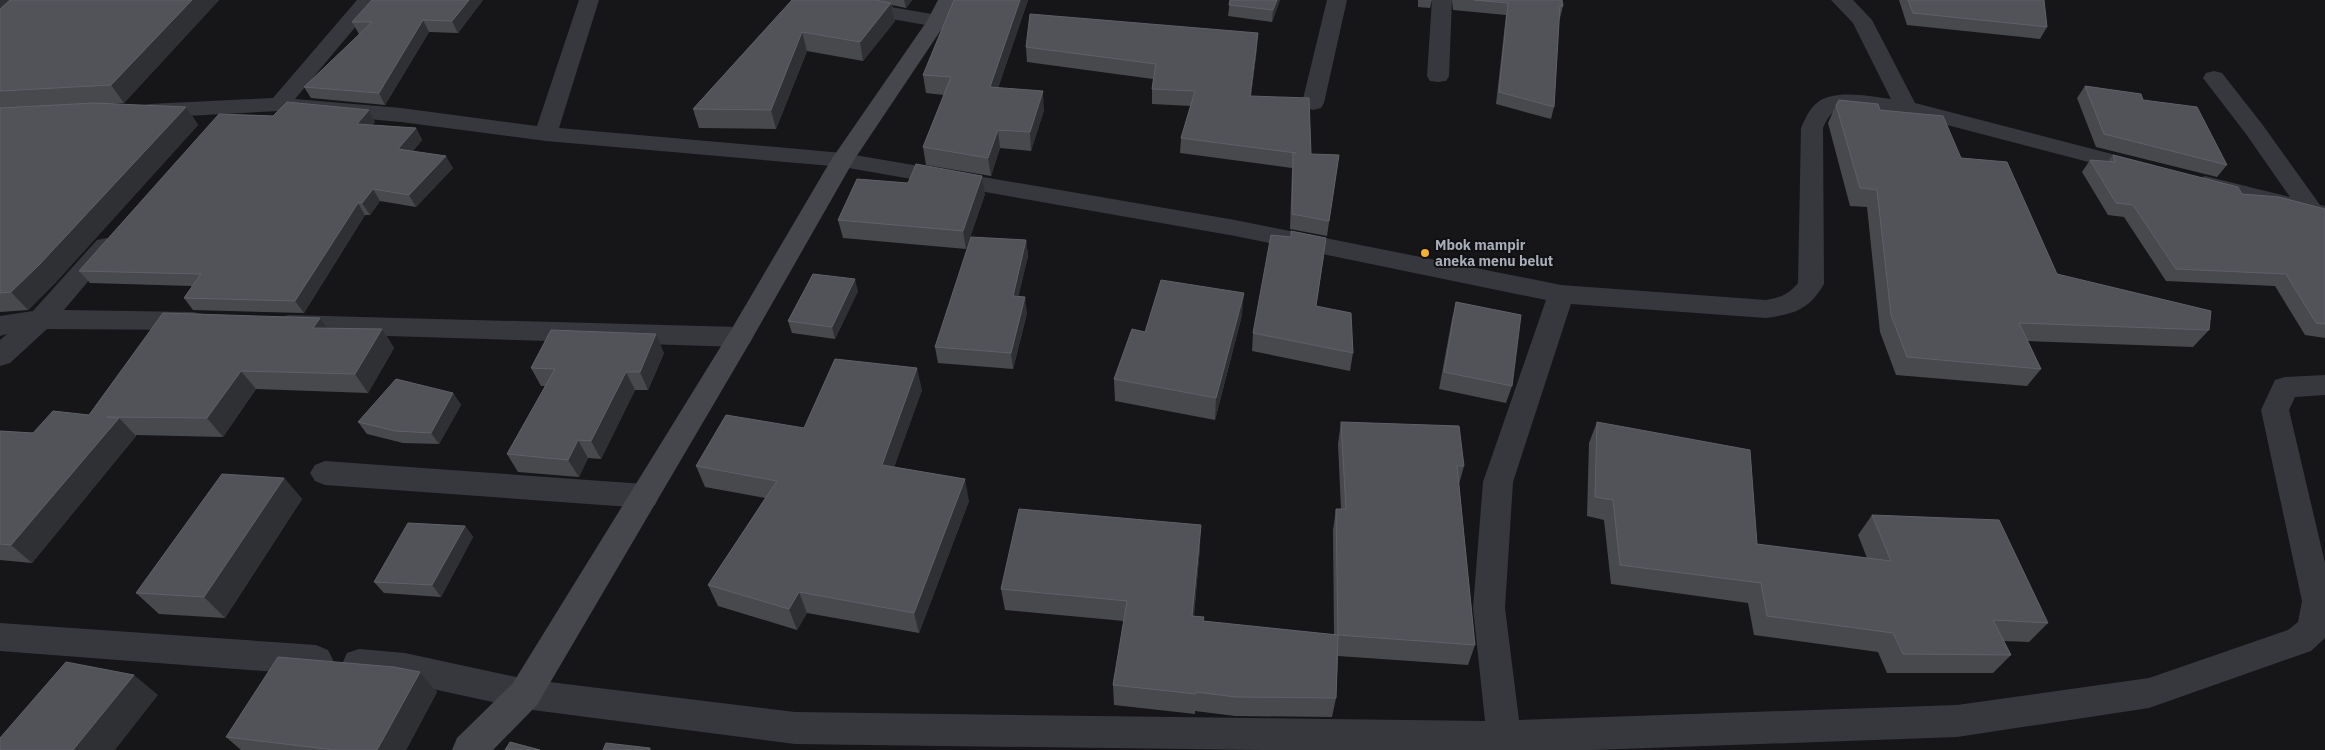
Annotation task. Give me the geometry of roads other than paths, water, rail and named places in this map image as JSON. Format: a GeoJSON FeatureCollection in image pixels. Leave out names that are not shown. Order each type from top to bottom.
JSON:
{"type":"FeatureCollection","features":[{"type":"Feature","properties":{"kind":"street"},"geometry":{"type":"LineString","coordinates":[[279,104],[368,0]]}},
{"type":"Feature","properties":{"kind":"street"},"geometry":{"type":"LineString","coordinates":[[546,134],[589,0]]}},
{"type":"Feature","properties":{"kind":"street"},"geometry":{"type":"LineString","coordinates":[[469,750],[525,694],[740,337],[843,160],[948,0]]}},
{"type":"Feature","properties":{"kind":"street"},"geometry":{"type":"LineString","coordinates":[[1313,103],[1337,0]]}},
{"type":"Feature","properties":{"kind":"street"},"geometry":{"type":"LineString","coordinates":[[1438,76],[1442,0]]}},
{"type":"Feature","properties":{"kind":"street"},"geometry":{"type":"LineString","coordinates":[[1841,0],[1862,20],[1906,107]]}},
{"type":"Feature","properties":{"kind":"street"},"geometry":{"type":"LineString","coordinates":[[2214,78],[2318,212]]}},
{"type":"Feature","properties":{"kind":"street"},"geometry":{"type":"LineString","coordinates":[[132,112],[279,104],[401,115],[546,134],[843,160],[1235,228],[1561,294],[1766,309],[1786,306],[1802,296],[1812,284],[1810,213],[1812,128],[1819,113],[1827,105],[1843,102],[1906,107],[2177,178],[2318,212]]}},
{"type":"Feature","properties":{"kind":"street"},"geometry":{"type":"LineString","coordinates":[[210,129],[230,106]]}},
{"type":"Feature","properties":{"kind":"street"},"geometry":{"type":"LineString","coordinates":[[0,356],[41,319],[118,232]]}},
{"type":"Feature","properties":{"kind":"street"},"geometry":{"type":"LineString","coordinates":[[1504,737],[1489,608],[1498,482],[1561,294]]}},
{"type":"Feature","properties":{"kind":"street"},"geometry":{"type":"LineString","coordinates":[[0,326],[41,319],[216,322]]}},
{"type":"Feature","properties":{"kind":"street"},"geometry":{"type":"LineString","coordinates":[[265,323],[740,337]]}},
{"type":"Feature","properties":{"kind":"street"},"geometry":{"type":"LineString","coordinates":[[0,637],[405,668],[525,694],[795,728],[1504,737],[1958,720],[2149,693],[2299,641],[2313,629],[2318,601],[2275,410],[2285,387],[2325,385]]}},
{"type":"Feature","properties":{"kind":"street"},"geometry":{"type":"LineString","coordinates":[[325,473],[644,496]]}},
{"type":"Feature","properties":{"kind":"lane"},"geometry":{"type":"LineString","coordinates":[[818,0],[936,21]]}},
{"type":"Feature","properties":{"kind":"place","name":"Mbok mampir aneka menu belut"},"geometry":{"type":"Point","coordinates":[1425,253]}}]}
